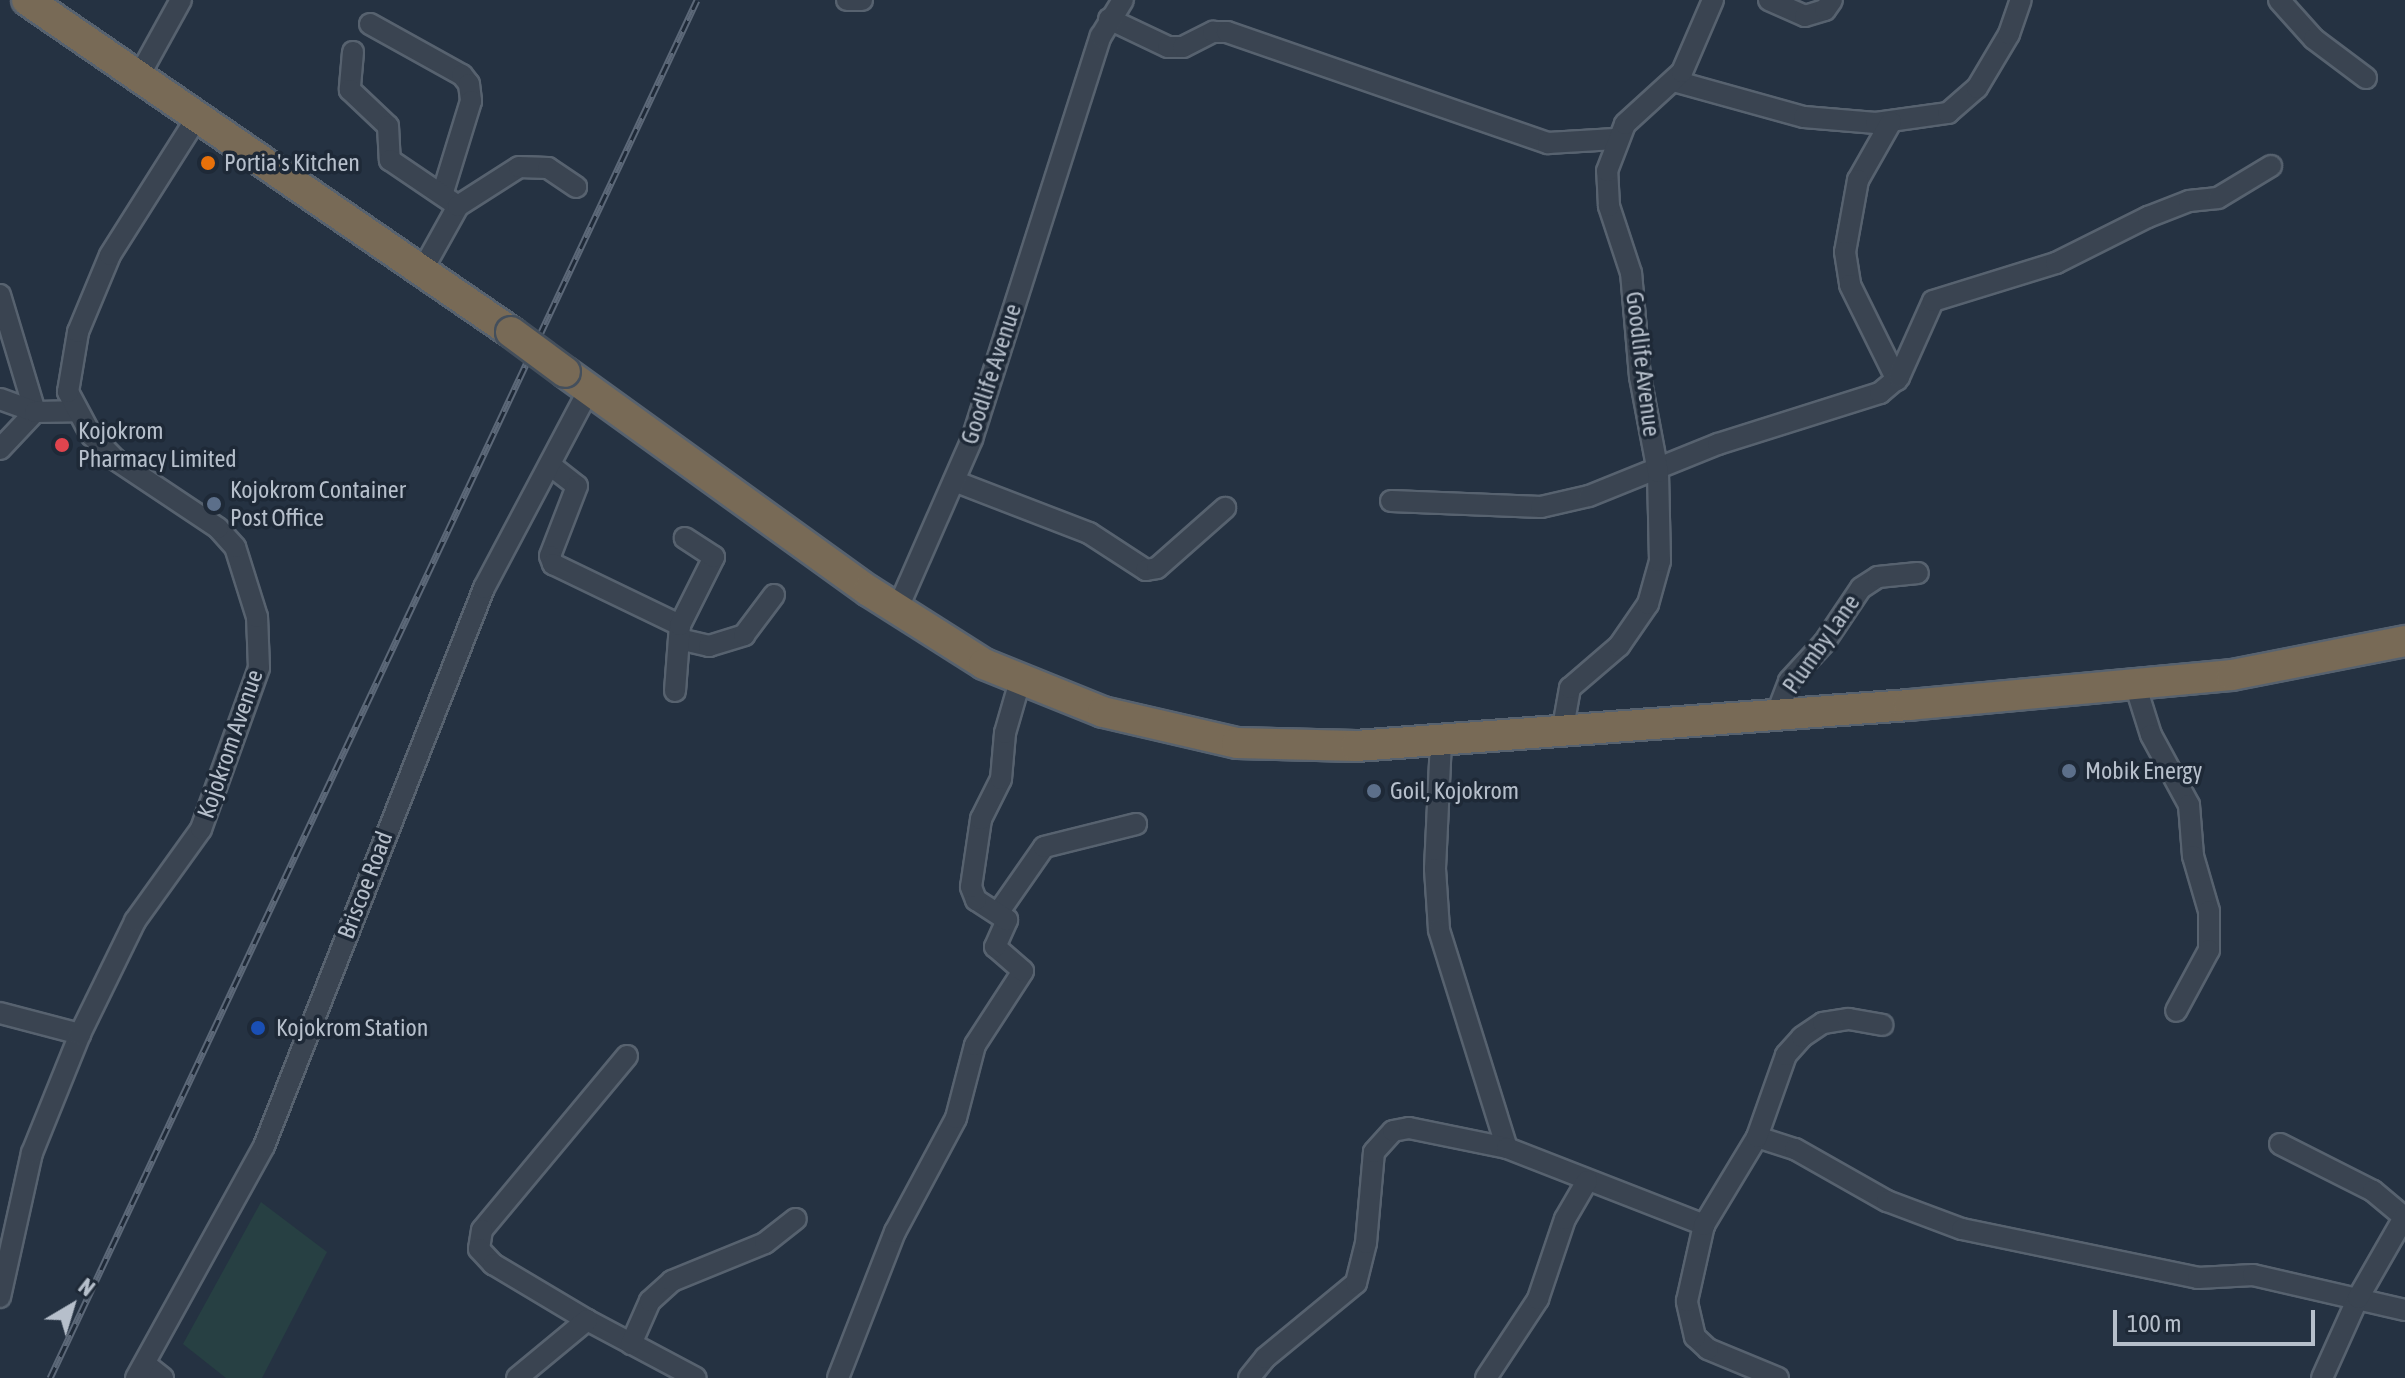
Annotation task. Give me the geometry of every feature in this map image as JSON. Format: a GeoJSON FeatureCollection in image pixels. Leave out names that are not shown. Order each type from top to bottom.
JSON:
{"type":"FeatureCollection","features":[{"type":"Feature","properties":{"kind":"highway"},"geometry":{"type":"LineString","coordinates":[[27,0],[423,269],[897,610],[1020,681],[1103,712],[1237,743],[1299,748],[1441,741],[2135,684],[2280,668],[2405,641]]}},
{"type":"Feature","properties":{"kind":"street"},"geometry":{"type":"LineString","coordinates":[[139,76],[181,0]]}},
{"type":"Feature","properties":{"kind":"street"},"geometry":{"type":"LineString","coordinates":[[847,0],[862,0]]}},
{"type":"Feature","properties":{"kind":"street","name":"Goodlife Avenue"},"geometry":{"type":"LineString","coordinates":[[897,610],[954,481],[1109,19],[1123,0]]}},
{"type":"Feature","properties":{"kind":"street"},"geometry":{"type":"LineString","coordinates":[[1109,19],[1168,47],[1183,47],[1213,32],[1227,32],[1349,76],[1362,74],[1467,119],[1548,143],[1615,139],[1674,81],[1713,0]]}},
{"type":"Feature","properties":{"kind":"street"},"geometry":{"type":"LineString","coordinates":[[1769,0],[1805,16],[1825,10],[1832,0]]}},
{"type":"Feature","properties":{"kind":"street"},"geometry":{"type":"LineString","coordinates":[[1674,81],[1804,117],[1891,122],[1948,113],[1964,103],[2009,34],[2021,0]]}},
{"type":"Feature","properties":{"kind":"street"},"geometry":{"type":"LineString","coordinates":[[2279,0],[2314,39],[2366,78]]}},
{"type":"Feature","properties":{"kind":"street"},"geometry":{"type":"LineString","coordinates":[[370,24],[462,75],[469,84],[471,101],[450,200],[423,269]]}},
{"type":"Feature","properties":{"kind":"street"},"geometry":{"type":"LineString","coordinates":[[353,52],[350,90],[388,126],[390,160],[450,200]]}},
{"type":"Feature","properties":{"kind":"street"},"geometry":{"type":"LineString","coordinates":[[0,399],[35,412],[74,411],[68,371],[94,289],[125,228],[198,116]]}},
{"type":"Feature","properties":{"kind":"street"},"geometry":{"type":"LineString","coordinates":[[1891,122],[1858,180],[1845,252],[1850,285],[1897,380]]}},
{"type":"Feature","properties":{"kind":"street","name":"Goodlife Avenue"},"geometry":{"type":"LineString","coordinates":[[1562,733],[1570,688],[1619,646],[1655,589],[1660,561],[1658,472],[1640,377],[1631,273],[1609,206],[1607,171],[1615,139]]}},
{"type":"Feature","properties":{"kind":"street"},"geometry":{"type":"LineString","coordinates":[[450,200],[529,165],[548,168],[576,187]]}},
{"type":"Feature","properties":{"kind":"street"},"geometry":{"type":"LineString","coordinates":[[1391,501],[1541,507],[1658,472],[1718,444],[1880,393],[1897,380],[1933,301],[2056,263],[2148,217],[2189,201],[2218,198],[2271,166]]}},
{"type":"Feature","properties":{"kind":"street"},"geometry":{"type":"LineString","coordinates":[[0,295],[35,412]]}},
{"type":"Feature","properties":{"kind":"street","name":"Briscoe Road"},"geometry":{"type":"LineString","coordinates":[[141,1371],[264,1146],[448,673],[496,562],[589,390]]}},
{"type":"Feature","properties":{"kind":"street","name":"Kojokrom Avenue"},"geometry":{"type":"LineString","coordinates":[[0,1297],[32,1153],[80,1034],[135,921],[201,829],[255,687],[260,642],[246,569],[235,547],[218,528],[116,460],[74,411]]}},
{"type":"Feature","properties":{"kind":"street"},"geometry":{"type":"LineString","coordinates":[[0,449],[35,412]]}},
{"type":"Feature","properties":{"kind":"street"},"geometry":{"type":"LineString","coordinates":[[550,465],[574,482],[577,492],[550,556],[553,564],[709,646],[744,635],[774,595]]}},
{"type":"Feature","properties":{"kind":"street"},"geometry":{"type":"LineString","coordinates":[[954,481],[1089,533],[1146,570],[1157,568],[1225,508]]}},
{"type":"Feature","properties":{"kind":"street"},"geometry":{"type":"LineString","coordinates":[[675,691],[680,632],[714,557],[685,538]]}},
{"type":"Feature","properties":{"kind":"street","name":"Plumby Lane"},"geometry":{"type":"LineString","coordinates":[[1777,713],[1789,681],[1824,643],[1861,588],[1878,577],[1918,573]]}},
{"type":"Feature","properties":{"kind":"street"},"geometry":{"type":"LineString","coordinates":[[838,1378],[895,1232],[956,1118],[975,1045],[1022,973],[995,950],[1008,922],[976,900],[971,887],[981,819],[1001,779],[1005,733],[1020,681]]}},
{"type":"Feature","properties":{"kind":"street"},"geometry":{"type":"LineString","coordinates":[[2135,684],[2151,735],[2189,805],[2193,856],[2209,911],[2209,950],[2176,1011]]}},
{"type":"Feature","properties":{"kind":"street"},"geometry":{"type":"LineString","coordinates":[[1441,741],[1435,869],[1439,930],[1507,1148]]}},
{"type":"Feature","properties":{"kind":"street"},"geometry":{"type":"LineString","coordinates":[[998,913],[1044,847],[1136,824]]}},
{"type":"Feature","properties":{"kind":"street"},"geometry":{"type":"LineString","coordinates":[[0,1013],[80,1034]]}},
{"type":"Feature","properties":{"kind":"street"},"geometry":{"type":"LineString","coordinates":[[1778,1378],[1708,1349],[1695,1337],[1687,1301],[1704,1225],[1757,1137],[1786,1055],[1802,1037],[1823,1023],[1849,1019],[1882,1025]]}},
{"type":"Feature","properties":{"kind":"street"},"geometry":{"type":"LineString","coordinates":[[627,1056],[478,1240],[479,1249],[493,1264],[587,1320],[696,1378]]}},
{"type":"Feature","properties":{"kind":"street"},"geometry":{"type":"LineString","coordinates":[[1249,1378],[1265,1358],[1356,1283],[1366,1243],[1374,1152],[1384,1137],[1409,1128],[1507,1148],[1704,1225]]}},
{"type":"Feature","properties":{"kind":"street"},"geometry":{"type":"LineString","coordinates":[[1757,1137],[1795,1149],[1887,1201],[1962,1229],[2198,1278],[2253,1275],[2405,1310]]}},
{"type":"Feature","properties":{"kind":"street"},"geometry":{"type":"LineString","coordinates":[[2280,1144],[2373,1191],[2405,1217],[2358,1298],[2322,1378]]}},
{"type":"Feature","properties":{"kind":"street"},"geometry":{"type":"LineString","coordinates":[[1486,1378],[1538,1299],[1565,1219],[1587,1181]]}},
{"type":"Feature","properties":{"kind":"street"},"geometry":{"type":"LineString","coordinates":[[631,1344],[650,1301],[672,1281],[765,1243],[796,1219]]}},
{"type":"Feature","properties":{"kind":"street"},"geometry":{"type":"LineString","coordinates":[[517,1378],[587,1320]]}},
{"type":"Feature","properties":{"kind":"street"},"geometry":{"type":"LineString","coordinates":[[141,1371],[163,1378]]}},
{"type":"Feature","properties":{"kind":"green space"},"geometry":{"type":"Polygon","coordinates":[[[261,1202],[327,1252],[262,1378],[226,1378],[183,1344],[261,1202]]]}},
{"type":"Feature","properties":{"kind":"railway"},"geometry":{"type":"LineString","coordinates":[[50,1378],[697,0]]}},
{"type":"Feature","properties":{"kind":"place","name":"Portia's Kitchen"},"geometry":{"type":"Point","coordinates":[208,163]}},
{"type":"Feature","properties":{"kind":"place","name":"Kojokrom Pharmacy Limited"},"geometry":{"type":"Point","coordinates":[62,445]}},
{"type":"Feature","properties":{"kind":"place","name":"Kojokrom Container Post Office"},"geometry":{"type":"Point","coordinates":[214,504]}},
{"type":"Feature","properties":{"kind":"place","name":"Mobik Energy"},"geometry":{"type":"Point","coordinates":[2069,771]}},
{"type":"Feature","properties":{"kind":"place","name":"Goil, Kojokrom"},"geometry":{"type":"Point","coordinates":[1374,791]}},
{"type":"Feature","properties":{"kind":"place","name":"Kojokrom Station"},"geometry":{"type":"Point","coordinates":[258,1028]}}]}
